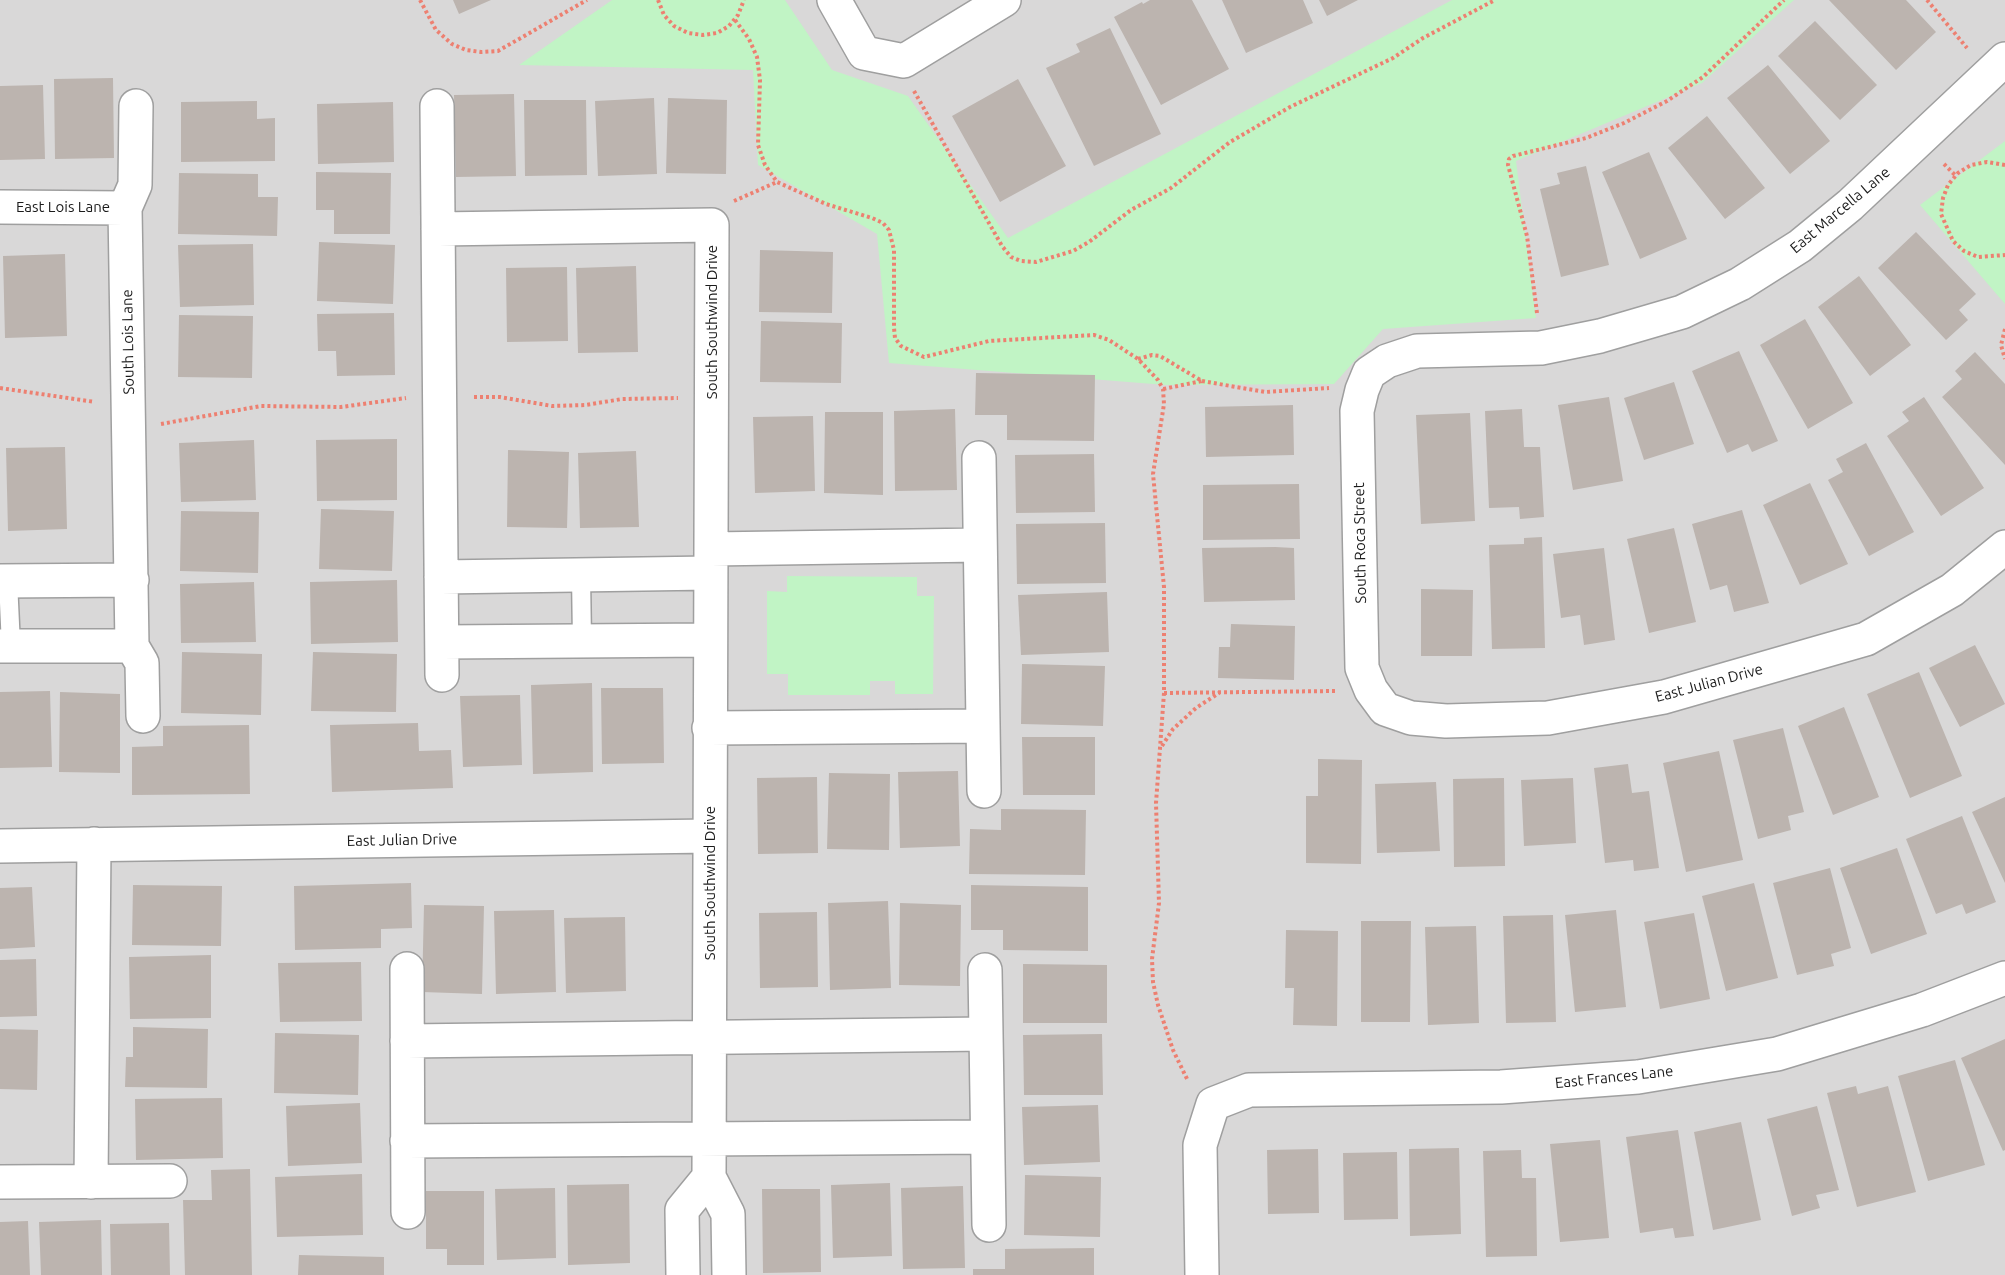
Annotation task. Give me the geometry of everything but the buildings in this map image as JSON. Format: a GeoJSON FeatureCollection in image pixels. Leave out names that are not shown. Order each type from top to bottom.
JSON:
{"type":"FeatureCollection","features":[{"type":"Feature","properties":{"kind":"street"},"geometry":{"type":"LineString","coordinates":[[834,0],[864,53],[909,75],[1004,0]]}},
{"type":"Feature","properties":{"kind":"street","name":"East Marcella Lane"},"geometry":{"type":"LineString","coordinates":[[1369,373],[1387,361],[1417,351],[1541,348],[1600,336],[1682,312],[1740,284],[1800,246],[1850,205],[2005,59]]}},
{"type":"Feature","properties":{"kind":"street","name":"South Lois Lane"},"geometry":{"type":"LineString","coordinates":[[136,106],[135,185],[125,208],[132,646],[142,663],[143,716]]}},
{"type":"Feature","properties":{"kind":"street"},"geometry":{"type":"LineString","coordinates":[[437,106],[442,675]]}},
{"type":"Feature","properties":{"kind":"street","name":"East Lois Lane"},"geometry":{"type":"LineString","coordinates":[[0,207],[125,208]]}},
{"type":"Feature","properties":{"kind":"street","name":"South Southwind Drive"},"geometry":{"type":"LineString","coordinates":[[438,229],[712,225],[708,1138],[709,1177],[728,1214],[729,1275]]}},
{"type":"Feature","properties":{"kind":"street","name":"South Roca Street"},"geometry":{"type":"LineString","coordinates":[[1369,373],[1357,411],[1362,668],[1371,690],[1385,709]]}},
{"type":"Feature","properties":{"kind":"street"},"geometry":{"type":"LineString","coordinates":[[979,458],[984,791]]}},
{"type":"Feature","properties":{"kind":"street"},"geometry":{"type":"LineString","coordinates":[[441,577],[581,575],[710,561],[980,545]]}},
{"type":"Feature","properties":{"kind":"street","name":"East Julian Drive"},"geometry":{"type":"LineString","coordinates":[[1385,709],[1411,718],[1446,721],[1548,718],[1664,697],[1866,639],[1952,590],[2005,548]]}},
{"type":"Feature","properties":{"kind":"street"},"geometry":{"type":"LineString","coordinates":[[4,581],[132,580]]}},
{"type":"Feature","properties":{"kind":"street"},"geometry":{"type":"LineString","coordinates":[[442,642],[709,640]]}},
{"type":"Feature","properties":{"kind":"street"},"geometry":{"type":"LineString","coordinates":[[5,646],[132,646]]}},
{"type":"Feature","properties":{"kind":"street"},"geometry":{"type":"LineString","coordinates":[[709,728],[983,726]]}},
{"type":"Feature","properties":{"kind":"street","name":"East Julian Drive"},"geometry":{"type":"LineString","coordinates":[[0,846],[710,837]]}},
{"type":"Feature","properties":{"kind":"street"},"geometry":{"type":"LineString","coordinates":[[91,1182],[94,844]]}},
{"type":"Feature","properties":{"kind":"street"},"geometry":{"type":"LineString","coordinates":[[407,969],[408,1212]]}},
{"type":"Feature","properties":{"kind":"street"},"geometry":{"type":"LineString","coordinates":[[985,970],[989,1225]]}},
{"type":"Feature","properties":{"kind":"street","name":"East Frances Lane"},"geometry":{"type":"LineString","coordinates":[[1213,1104],[1249,1090],[1502,1087],[1638,1077],[1777,1054],[1922,1010],[2005,978]]}},
{"type":"Feature","properties":{"kind":"street"},"geometry":{"type":"LineString","coordinates":[[407,1041],[986,1034]]}},
{"type":"Feature","properties":{"kind":"street"},"geometry":{"type":"LineString","coordinates":[[1203,1275],[1200,1145],[1213,1104]]}},
{"type":"Feature","properties":{"kind":"street"},"geometry":{"type":"LineString","coordinates":[[407,1141],[987,1137]]}},
{"type":"Feature","properties":{"kind":"street"},"geometry":{"type":"LineString","coordinates":[[683,1275],[682,1210],[709,1177]]}},
{"type":"Feature","properties":{"kind":"street"},"geometry":{"type":"LineString","coordinates":[[0,1182],[170,1181]]}},
{"type":"Feature","properties":{"kind":"lane"},"geometry":{"type":"LineString","coordinates":[[581,575],[582,641]]}},
{"type":"Feature","properties":{"kind":"lane"},"geometry":{"type":"LineString","coordinates":[[4,581],[5,646]]}},
{"type":"Feature","properties":{"kind":"path"},"geometry":{"type":"LineString","coordinates":[[420,0],[436,30],[452,44],[466,50],[481,52],[498,51],[508,47],[587,0]]}},
{"type":"Feature","properties":{"kind":"path"},"geometry":{"type":"LineString","coordinates":[[658,0],[664,15],[674,26],[688,33],[703,35],[717,33],[735,20],[744,0]]}},
{"type":"Feature","properties":{"kind":"path"},"geometry":{"type":"LineString","coordinates":[[909,75],[1002,246],[1011,257],[1021,261],[1036,262],[1073,251],[1089,242],[1131,210],[1171,188],[1230,142],[1290,107],[1393,58],[1423,38],[1495,0]]}},
{"type":"Feature","properties":{"kind":"path"},"geometry":{"type":"LineString","coordinates":[[1538,320],[1527,236],[1508,165],[1509,159],[1513,156],[1586,138],[1624,123],[1667,101],[1703,77],[1784,0]]}},
{"type":"Feature","properties":{"kind":"path"},"geometry":{"type":"LineString","coordinates":[[1927,0],[1973,55]]}},
{"type":"Feature","properties":{"kind":"path"},"geometry":{"type":"LineString","coordinates":[[735,20],[749,39],[757,57],[760,80],[758,145],[765,165],[777,182],[826,204],[872,218],[889,230],[894,250],[895,339],[901,346],[913,354],[932,356],[982,342],[1074,334],[1094,335],[1109,340],[1138,358],[1163,389],[1164,404],[1153,474],[1164,587],[1164,693],[1162,746],[1156,803],[1159,903],[1152,959],[1153,982],[1173,1050],[1186,1078],[1194,1089],[1213,1104]]}},
{"type":"Feature","properties":{"kind":"path"},"geometry":{"type":"LineString","coordinates":[[2005,165],[1987,162],[1971,165],[1958,173],[1948,185],[1943,198],[1941,214],[1953,241],[1964,251],[1978,257],[2005,255]]}},
{"type":"Feature","properties":{"kind":"path"},"geometry":{"type":"LineString","coordinates":[[734,201],[777,182]]}},
{"type":"Feature","properties":{"kind":"path"},"geometry":{"type":"LineString","coordinates":[[2005,329],[2001,345],[2005,359]]}},
{"type":"Feature","properties":{"kind":"path"},"geometry":{"type":"LineString","coordinates":[[1138,358],[1152,354],[1160,356],[1202,381],[1265,392],[1339,387]]}},
{"type":"Feature","properties":{"kind":"path"},"geometry":{"type":"LineString","coordinates":[[1163,389],[1202,381]]}},
{"type":"Feature","properties":{"kind":"path"},"geometry":{"type":"LineString","coordinates":[[0,388],[179,423],[222,411],[278,404],[341,406],[394,399],[500,397],[552,406],[586,405],[622,399],[712,397]]}},
{"type":"Feature","properties":{"kind":"path"},"geometry":{"type":"LineString","coordinates":[[1164,693],[1344,691]]}},
{"type":"Feature","properties":{"kind":"path"},"geometry":{"type":"LineString","coordinates":[[1162,746],[1173,729],[1196,708],[1220,692]]}},
{"type":"Feature","properties":{"kind":"shaded area"},"geometry":{"type":"Polygon","coordinates":[[[0,0],[2005,0],[2005,1275],[0,1275],[0,0]]]}},
{"type":"Feature","properties":{"kind":"green space"},"geometry":{"type":"Polygon","coordinates":[[[612,0],[785,0],[832,70],[908,96],[1008,238],[1452,0],[1794,0],[1702,83],[1516,161],[1536,318],[1383,329],[1334,384],[1166,385],[889,363],[877,234],[758,165],[753,70],[519,65],[612,0]]]}},
{"type":"Feature","properties":{"kind":"green space"},"geometry":{"type":"Polygon","coordinates":[[[2005,141],[2005,304],[1920,205],[2005,141]]]}},
{"type":"Feature","properties":{"kind":"green space"},"geometry":{"type":"Polygon","coordinates":[[[787,576],[917,577],[917,596],[934,596],[933,694],[895,694],[895,681],[870,681],[870,695],[788,695],[788,674],[767,674],[767,591],[787,592],[787,576]]]}}]}
